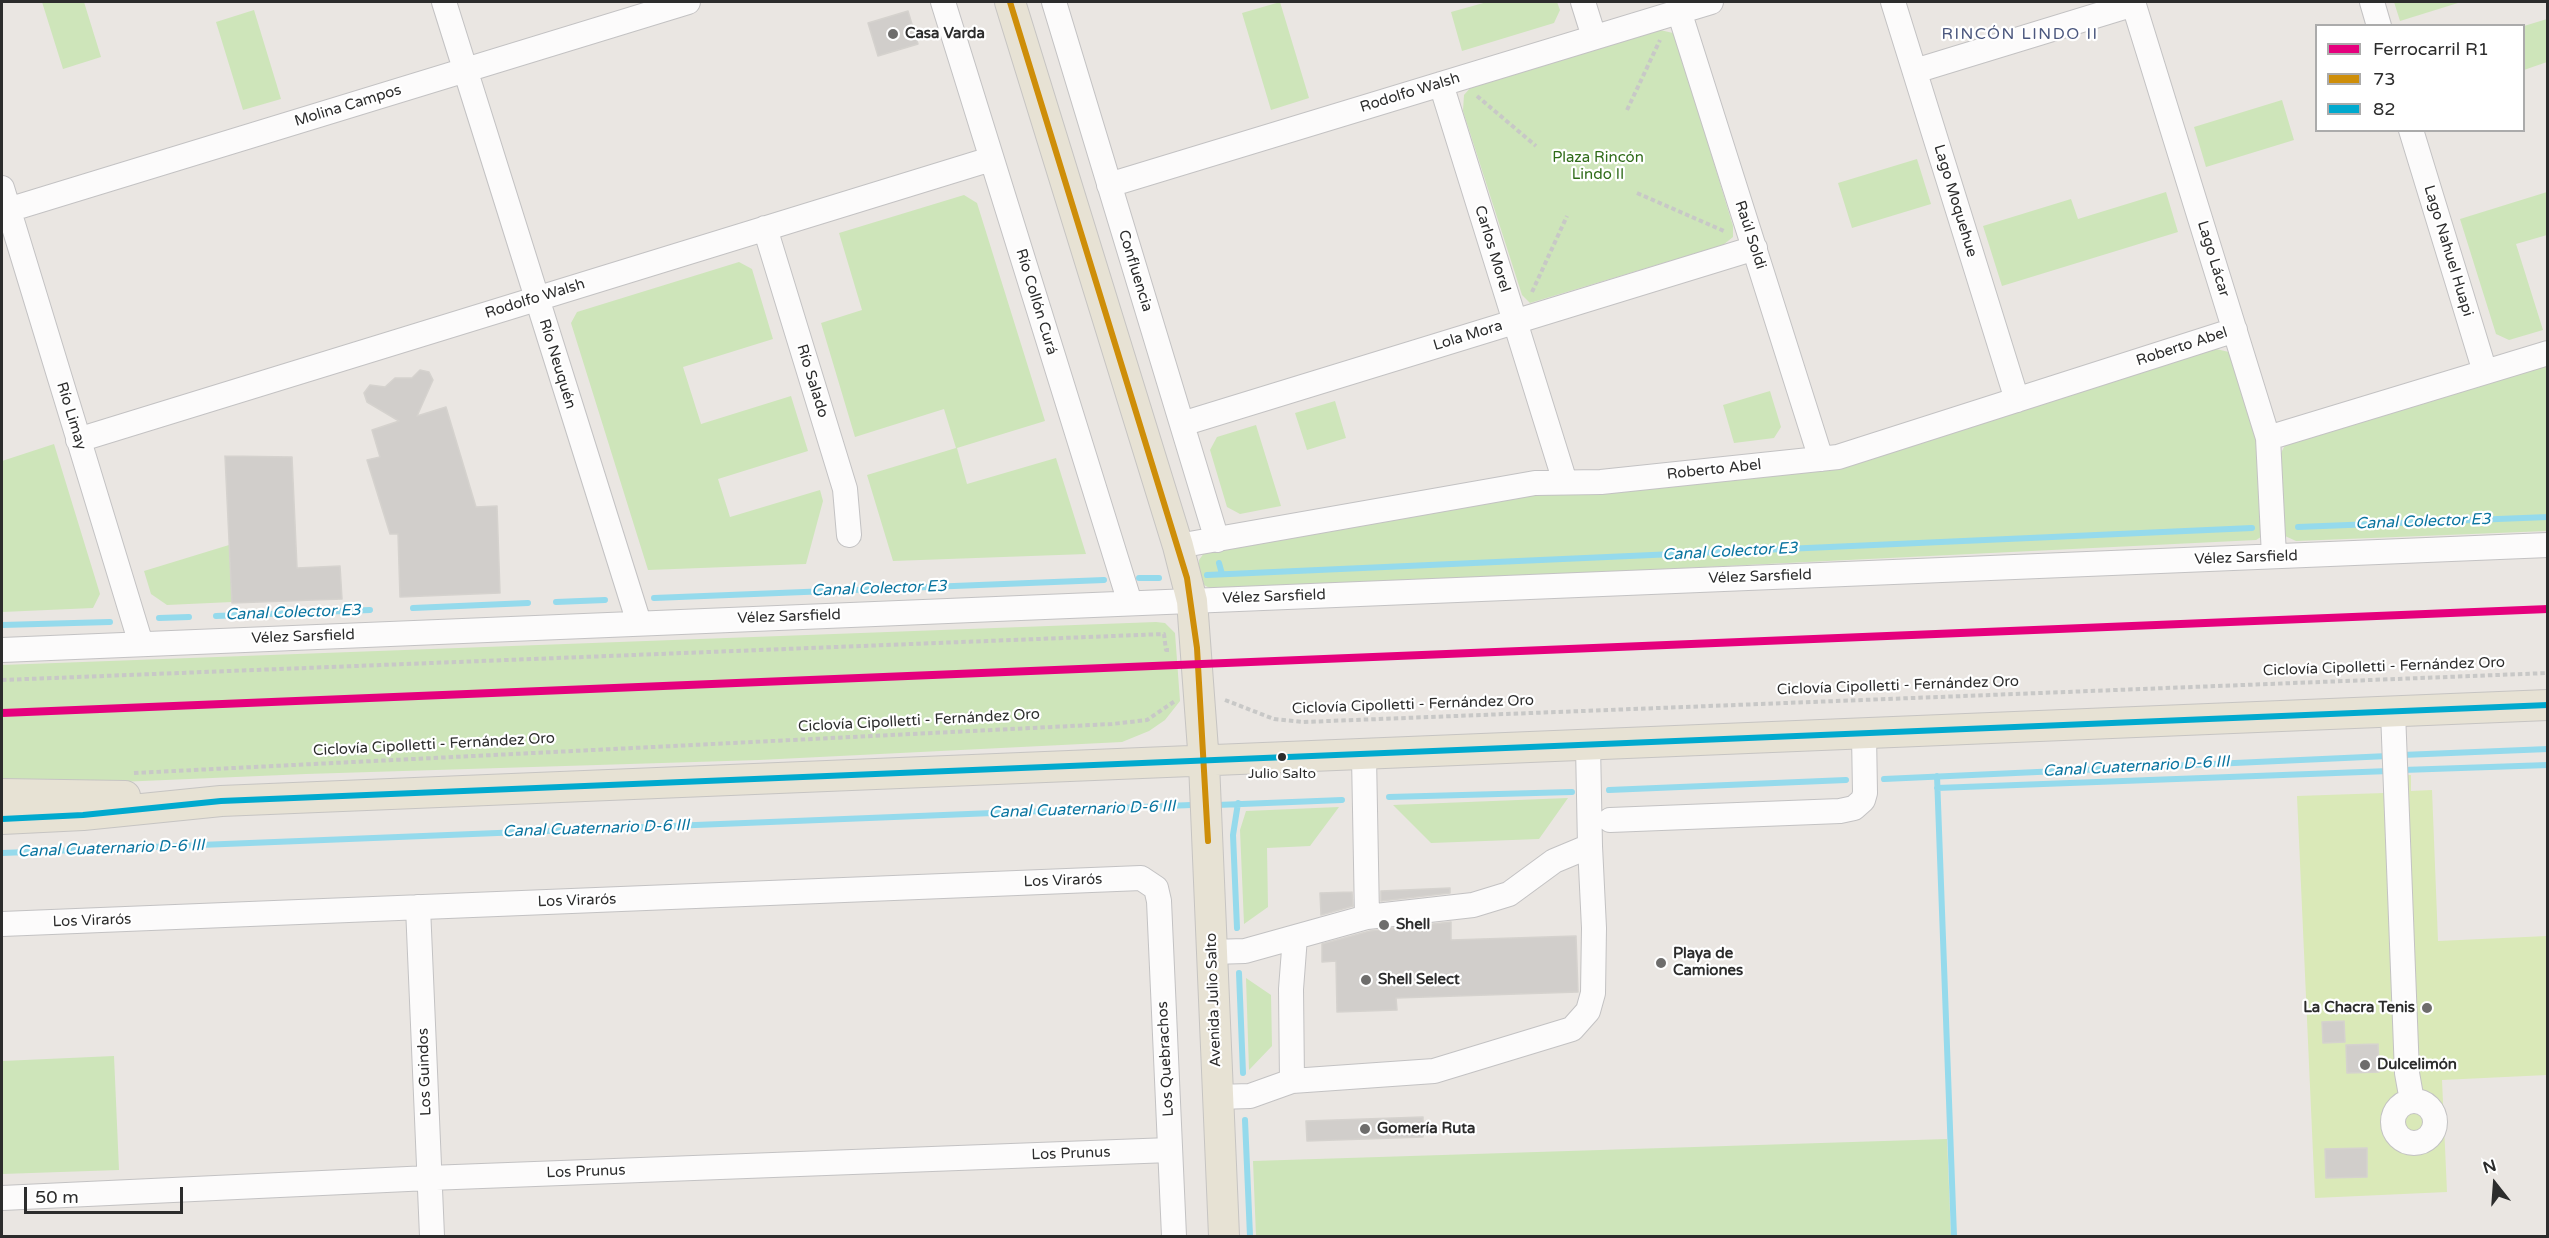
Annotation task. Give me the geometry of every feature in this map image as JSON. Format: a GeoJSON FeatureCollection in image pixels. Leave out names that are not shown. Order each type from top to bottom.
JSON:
{"type":"FeatureCollection","features":[{"type":"Feature","properties":{"kind":"main road","name":"Avenida Julio Salto"},"geometry":{"type":"LineString","coordinates":[[1010,2],[1178,546],[1192,601],[1204,763],[1224,1236]]}},
{"type":"Feature","properties":{"kind":"main road"},"geometry":{"type":"LineString","coordinates":[[2,819],[83,815],[220,801],[1204,763],[2547,705]]}},
{"type":"Feature","properties":{"kind":"main road"},"geometry":{"type":"LineString","coordinates":[[2,794],[68,793],[220,801]]}},
{"type":"Feature","properties":{"kind":"street","name":"Río Neuquén"},"geometry":{"type":"LineString","coordinates":[[444,2],[639,623]]}},
{"type":"Feature","properties":{"kind":"street","name":"Molina Campos"},"geometry":{"type":"LineString","coordinates":[[5,199],[466,70],[688,2]]}},
{"type":"Feature","properties":{"kind":"street","name":"Río Collón Curá"},"geometry":{"type":"LineString","coordinates":[[943,2],[1130,603]]}},
{"type":"Feature","properties":{"kind":"street","name":"Confluencia"},"geometry":{"type":"LineString","coordinates":[[1054,2],[1217,540]]}},
{"type":"Feature","properties":{"kind":"street"},"geometry":{"type":"LineString","coordinates":[[1583,2],[1594,37]]}},
{"type":"Feature","properties":{"kind":"street","name":"Rodolfo Walsh"},"geometry":{"type":"LineString","coordinates":[[1109,184],[1711,2]]}},
{"type":"Feature","properties":{"kind":"street","name":"Lago Moquehue"},"geometry":{"type":"LineString","coordinates":[[1893,2],[2017,400]]}},
{"type":"Feature","properties":{"kind":"street"},"geometry":{"type":"LineString","coordinates":[[2372,2],[2378,24]]}},
{"type":"Feature","properties":{"kind":"street"},"geometry":{"type":"LineString","coordinates":[[1915,71],[2134,3]]}},
{"type":"Feature","properties":{"kind":"street","name":"Lago Lácar"},"geometry":{"type":"LineString","coordinates":[[2134,3],[2268,438],[2274,556]]}},
{"type":"Feature","properties":{"kind":"street","name":"Raúl Soldi"},"geometry":{"type":"LineString","coordinates":[[1679,11],[1821,459]]}},
{"type":"Feature","properties":{"kind":"street","name":"Carlos Morel"},"geometry":{"type":"LineString","coordinates":[[1441,84],[1565,482]]}},
{"type":"Feature","properties":{"kind":"street","name":"Lago Nahuel Huapi"},"geometry":{"type":"LineString","coordinates":[[2412,132],[2485,372]]}},
{"type":"Feature","properties":{"kind":"street","name":"Rodolfo Walsh"},"geometry":{"type":"LineString","coordinates":[[78,440],[992,159]]}},
{"type":"Feature","properties":{"kind":"street","name":"Río Limay"},"geometry":{"type":"LineString","coordinates":[[5,199],[141,644]]}},
{"type":"Feature","properties":{"kind":"street","name":"Río Salado"},"geometry":{"type":"LineString","coordinates":[[765,228],[845,489],[849,535]]}},
{"type":"Feature","properties":{"kind":"street","name":"Lola Mora"},"geometry":{"type":"LineString","coordinates":[[1182,424],[1755,248]]}},
{"type":"Feature","properties":{"kind":"street","name":"Roberto Abel"},"geometry":{"type":"LineString","coordinates":[[1178,546],[1525,485],[1601,482],[1821,459],[1846,454],[2235,330]]}},
{"type":"Feature","properties":{"kind":"street"},"geometry":{"type":"LineString","coordinates":[[2268,438],[2547,353]]}},
{"type":"Feature","properties":{"kind":"street","name":"Vélez Sarsfield"},"geometry":{"type":"LineString","coordinates":[[2,650],[2547,545]]}},
{"type":"Feature","properties":{"kind":"street"},"geometry":{"type":"LineString","coordinates":[[2393,712],[2407,1073],[2412,1101]]}},
{"type":"Feature","properties":{"kind":"street"},"geometry":{"type":"LineString","coordinates":[[1610,820],[1840,811],[1854,808],[1863,800],[1865,793],[1864,734]]}},
{"type":"Feature","properties":{"kind":"street"},"geometry":{"type":"LineString","coordinates":[[1218,1097],[1250,1096],[1292,1081],[1434,1071],[1572,1029],[1588,1011],[1593,993],[1594,928],[1588,746]]}},
{"type":"Feature","properties":{"kind":"street"},"geometry":{"type":"LineString","coordinates":[[1364,756],[1367,917]]}},
{"type":"Feature","properties":{"kind":"street"},"geometry":{"type":"LineString","coordinates":[[1212,952],[1245,951],[1367,917],[1473,905],[1509,894],[1554,861],[1590,846]]}},
{"type":"Feature","properties":{"kind":"street","name":"Los Virarós"},"geometry":{"type":"LineString","coordinates":[[2,924],[1135,878],[1152,883]]}},
{"type":"Feature","properties":{"kind":"street","name":"Los Quebrachos"},"geometry":{"type":"LineString","coordinates":[[1152,883],[1159,901],[1174,1236]]}},
{"type":"Feature","properties":{"kind":"street","name":"Los Guindos"},"geometry":{"type":"LineString","coordinates":[[418,908],[432,1236]]}},
{"type":"Feature","properties":{"kind":"street"},"geometry":{"type":"LineString","coordinates":[[1292,1081],[1291,989],[1295,937]]}},
{"type":"Feature","properties":{"kind":"street","name":"Los Prunus"},"geometry":{"type":"LineString","coordinates":[[2,1198],[429,1178],[1170,1150]]}},
{"type":"Feature","properties":{"kind":"path"},"geometry":{"type":"LineString","coordinates":[[1652,40],[1660,40],[1667,44]]}},
{"type":"Feature","properties":{"kind":"path"},"geometry":{"type":"LineString","coordinates":[[1627,110],[1660,40]]}},
{"type":"Feature","properties":{"kind":"path"},"geometry":{"type":"LineString","coordinates":[[1471,101],[1477,93],[1536,146]]}},
{"type":"Feature","properties":{"kind":"path"},"geometry":{"type":"LineString","coordinates":[[1637,193],[1725,231]]}},
{"type":"Feature","properties":{"kind":"path"},"geometry":{"type":"LineString","coordinates":[[1532,292],[1567,216]]}},
{"type":"Feature","properties":{"kind":"path"},"geometry":{"type":"LineString","coordinates":[[1720,237],[1725,231],[1724,224]]}},
{"type":"Feature","properties":{"kind":"path"},"geometry":{"type":"LineString","coordinates":[[1526,285],[1532,292],[1540,294]]}},
{"type":"Feature","properties":{"kind":"path"},"geometry":{"type":"LineString","coordinates":[[2,680],[1164,634],[1166,650],[1197,648]]}},
{"type":"Feature","properties":{"kind":"path","name":"Ciclovía Cipolletti - Fernández Oro"},"geometry":{"type":"LineString","coordinates":[[132,773],[1112,724],[1147,720],[1174,702],[1200,699],[1221,699],[1239,703],[1274,719],[1303,722],[2547,673]]}},
{"type":"Feature","properties":{"kind":"green space"},"geometry":{"type":"Polygon","coordinates":[[[42,2],[84,2],[101,57],[63,69],[42,2]]]}},
{"type":"Feature","properties":{"kind":"green space"},"geometry":{"type":"Polygon","coordinates":[[[1280,2],[1309,98],[1271,110],[1242,13],[1280,2]]]}},
{"type":"Feature","properties":{"kind":"green space"},"geometry":{"type":"Polygon","coordinates":[[[1487,2],[1557,2],[1560,10],[1554,23],[1462,51],[1451,12],[1487,2]]]}},
{"type":"Feature","properties":{"kind":"green space"},"geometry":{"type":"Polygon","coordinates":[[[2394,2],[2457,2],[2458,3],[2400,21],[2394,2]]]}},
{"type":"Feature","properties":{"kind":"green space"},"geometry":{"type":"Polygon","coordinates":[[[254,10],[281,99],[243,110],[216,22],[254,10]]]}},
{"type":"Feature","properties":{"kind":"green space"},"geometry":{"type":"Polygon","coordinates":[[[2547,19],[2547,62],[2525,70],[2525,26],[2547,19]]]}},
{"type":"Feature","properties":{"kind":"green space","name":"Plaza Rincón Lindo II"},"geometry":{"type":"Polygon","coordinates":[[[1660,30],[1673,33],[1677,41],[1733,226],[1733,237],[1723,245],[1530,303],[1522,295],[1463,111],[1464,95],[1471,87],[1660,30]]]}},
{"type":"Feature","properties":{"kind":"green space"},"geometry":{"type":"Polygon","coordinates":[[[2282,100],[2294,140],[2206,167],[2194,127],[2282,100]]]}},
{"type":"Feature","properties":{"kind":"green space"},"geometry":{"type":"Polygon","coordinates":[[[1917,159],[1931,204],[1852,228],[1838,183],[1917,159]]]}},
{"type":"Feature","properties":{"kind":"green space"},"geometry":{"type":"Polygon","coordinates":[[[2166,192],[2178,232],[2002,286],[1983,226],[2071,199],[2078,219],[2166,192]]]}},
{"type":"Feature","properties":{"kind":"green space"},"geometry":{"type":"Polygon","coordinates":[[[2547,192],[2547,235],[2516,244],[2543,330],[2509,340],[2496,334],[2460,219],[2547,192]]]}},
{"type":"Feature","properties":{"kind":"green space"},"geometry":{"type":"Polygon","coordinates":[[[964,195],[977,203],[1045,421],[957,448],[967,484],[1056,458],[1086,554],[893,561],[867,475],[956,448],[944,409],[855,437],[821,323],[862,310],[839,233],[964,195]]]}},
{"type":"Feature","properties":{"kind":"green space"},"geometry":{"type":"Polygon","coordinates":[[[739,262],[752,269],[773,339],[683,367],[701,424],[791,396],[808,451],[718,479],[730,517],[820,490],[823,501],[806,564],[648,570],[571,323],[577,312],[739,262]]]}},
{"type":"Feature","properties":{"kind":"green space"},"geometry":{"type":"Polygon","coordinates":[[[2216,349],[2229,352],[2258,443],[2261,537],[2256,540],[1215,591],[1204,585],[1199,568],[1199,560],[1204,553],[1539,493],[1841,468],[2216,349]]]}},
{"type":"Feature","properties":{"kind":"green space"},"geometry":{"type":"Polygon","coordinates":[[[2547,364],[2547,531],[2296,541],[2285,536],[2280,455],[2285,445],[2547,364]]]}},
{"type":"Feature","properties":{"kind":"green space"},"geometry":{"type":"Polygon","coordinates":[[[1770,391],[1781,427],[1774,438],[1734,443],[1723,405],[1770,391]]]}},
{"type":"Feature","properties":{"kind":"green space"},"geometry":{"type":"Polygon","coordinates":[[[1335,401],[1346,438],[1307,450],[1295,413],[1335,401]]]}},
{"type":"Feature","properties":{"kind":"green space"},"geometry":{"type":"Polygon","coordinates":[[[1256,425],[1281,506],[1240,514],[1227,507],[1210,450],[1217,437],[1256,425]]]}},
{"type":"Feature","properties":{"kind":"green space"},"geometry":{"type":"Polygon","coordinates":[[[54,444],[100,594],[93,608],[2,612],[2,461],[54,444]]]}},
{"type":"Feature","properties":{"kind":"green space"},"geometry":{"type":"Polygon","coordinates":[[[229,545],[232,602],[167,605],[151,594],[144,571],[229,545]]]}},
{"type":"Feature","properties":{"kind":"green space"},"geometry":{"type":"Polygon","coordinates":[[[1165,623],[1175,633],[1180,701],[1165,720],[1149,731],[1122,742],[759,760],[306,774],[2,787],[2,665],[1165,623]]]}},
{"type":"Feature","properties":{"kind":"green space","name":"La Chacra Tenis"},"geometry":{"type":"Polygon","coordinates":[[[2411,775],[2411,791],[2432,790],[2438,941],[2547,936],[2547,1075],[2442,1080],[2447,1192],[2315,1198],[2297,796],[2384,793],[2384,776],[2411,775]]]}},
{"type":"Feature","properties":{"kind":"green space"},"geometry":{"type":"Polygon","coordinates":[[[1568,798],[1539,839],[1431,843],[1393,805],[1568,798]]]}},
{"type":"Feature","properties":{"kind":"green space"},"geometry":{"type":"Polygon","coordinates":[[[1339,807],[1310,846],[1267,848],[1268,907],[1244,924],[1240,830],[1246,811],[1339,807]]]}},
{"type":"Feature","properties":{"kind":"green space"},"geometry":{"type":"Polygon","coordinates":[[[1246,978],[1271,995],[1272,1046],[1249,1070],[1246,978]]]}},
{"type":"Feature","properties":{"kind":"green space"},"geometry":{"type":"Polygon","coordinates":[[[114,1056],[119,1170],[2,1174],[2,1061],[114,1056]]]}},
{"type":"Feature","properties":{"kind":"green space"},"geometry":{"type":"Polygon","coordinates":[[[1947,1139],[1951,1236],[1256,1236],[1253,1161],[1947,1139]]]}},
{"type":"Feature","properties":{"kind":"building","name":"Casa Varda"},"geometry":{"type":"Polygon","coordinates":[[[908,11],[918,44],[878,56],[868,23],[908,11]]]}},
{"type":"Feature","properties":{"kind":"building"},"geometry":{"type":"Polygon","coordinates":[[[420,370],[429,372],[433,380],[417,416],[446,407],[476,507],[497,506],[500,593],[400,597],[398,534],[390,534],[367,460],[380,457],[372,430],[399,421],[367,402],[364,393],[370,385],[385,387],[395,378],[412,378],[420,370]]]}},
{"type":"Feature","properties":{"kind":"building"},"geometry":{"type":"Polygon","coordinates":[[[225,456],[292,457],[297,568],[340,566],[342,599],[232,603],[225,456]]]}},
{"type":"Feature","properties":{"kind":"building"},"geometry":{"type":"Polygon","coordinates":[[[1450,888],[1450,893],[1381,901],[1381,891],[1450,888]]]}},
{"type":"Feature","properties":{"kind":"building"},"geometry":{"type":"Polygon","coordinates":[[[1352,892],[1353,906],[1321,915],[1320,893],[1352,892]]]}},
{"type":"Feature","properties":{"kind":"building"},"geometry":{"type":"Polygon","coordinates":[[[1451,922],[1451,940],[1576,936],[1578,992],[1396,998],[1397,1010],[1337,1012],[1336,961],[1322,962],[1322,944],[1370,931],[1451,922]]]}},
{"type":"Feature","properties":{"kind":"building"},"geometry":{"type":"Polygon","coordinates":[[[2344,1021],[2345,1042],[2323,1043],[2322,1022],[2344,1021]]]}},
{"type":"Feature","properties":{"kind":"building","name":"Dulcelimón"},"geometry":{"type":"Polygon","coordinates":[[[2378,1044],[2379,1072],[2347,1073],[2346,1045],[2378,1044]]]}},
{"type":"Feature","properties":{"kind":"building","name":"Gomería Ruta"},"geometry":{"type":"Polygon","coordinates":[[[1423,1117],[1423,1137],[1307,1141],[1306,1121],[1423,1117]]]}},
{"type":"Feature","properties":{"kind":"building"},"geometry":{"type":"Polygon","coordinates":[[[2367,1148],[2367,1177],[2326,1178],[2325,1149],[2367,1148]]]}},
{"type":"Feature","properties":{"kind":"waterway","name":"Canal Colector E3"},"geometry":{"type":"LineString","coordinates":[[2298,527],[2548,517]]}},
{"type":"Feature","properties":{"kind":"waterway","name":"Canal Colector E3"},"geometry":{"type":"LineString","coordinates":[[1207,575],[2252,528]]}},
{"type":"Feature","properties":{"kind":"waterway"},"geometry":{"type":"LineString","coordinates":[[1219,563],[1222,574]]}},
{"type":"Feature","properties":{"kind":"waterway","name":"Canal Colector E3"},"geometry":{"type":"LineString","coordinates":[[1139,578],[1159,578]]}},
{"type":"Feature","properties":{"kind":"waterway","name":"Canal Colector E3"},"geometry":{"type":"LineString","coordinates":[[654,598],[1104,580]]}},
{"type":"Feature","properties":{"kind":"waterway","name":"Canal Colector E3"},"geometry":{"type":"LineString","coordinates":[[556,602],[605,600]]}},
{"type":"Feature","properties":{"kind":"waterway","name":"Canal Colector E3"},"geometry":{"type":"LineString","coordinates":[[413,608],[528,603]]}},
{"type":"Feature","properties":{"kind":"waterway","name":"Canal Colector E3"},"geometry":{"type":"LineString","coordinates":[[216,616],[370,610]]}},
{"type":"Feature","properties":{"kind":"waterway","name":"Canal Colector E3"},"geometry":{"type":"LineString","coordinates":[[159,618],[189,617]]}},
{"type":"Feature","properties":{"kind":"waterway","name":"Canal Colector E3"},"geometry":{"type":"LineString","coordinates":[[2,625],[110,622]]}},
{"type":"Feature","properties":{"kind":"waterway","name":"Canal Cuaternario D-6 III"},"geometry":{"type":"LineString","coordinates":[[2402,755],[2548,749]]}},
{"type":"Feature","properties":{"kind":"waterway","name":"Canal Cuaternario D-6 III"},"geometry":{"type":"LineString","coordinates":[[1884,779],[2388,756]]}},
{"type":"Feature","properties":{"kind":"waterway"},"geometry":{"type":"LineString","coordinates":[[2403,770],[2548,765]]}},
{"type":"Feature","properties":{"kind":"waterway"},"geometry":{"type":"LineString","coordinates":[[1937,788],[2389,771]]}},
{"type":"Feature","properties":{"kind":"waterway"},"geometry":{"type":"LineString","coordinates":[[1937,776],[1954,1236]]}},
{"type":"Feature","properties":{"kind":"waterway","name":"Canal Cuaternario D-6 III"},"geometry":{"type":"LineString","coordinates":[[1609,790],[1846,780]]}},
{"type":"Feature","properties":{"kind":"waterway","name":"Canal Cuaternario D-6 III"},"geometry":{"type":"LineString","coordinates":[[1389,797],[1572,792]]}},
{"type":"Feature","properties":{"kind":"waterway","name":"Canal Cuaternario D-6 III"},"geometry":{"type":"LineString","coordinates":[[1217,805],[1342,800]]}},
{"type":"Feature","properties":{"kind":"waterway"},"geometry":{"type":"LineString","coordinates":[[1237,928],[1233,835],[1238,803]]}},
{"type":"Feature","properties":{"kind":"waterway","name":"Canal Cuaternario D-6 III"},"geometry":{"type":"LineString","coordinates":[[2,853],[1191,805]]}},
{"type":"Feature","properties":{"kind":"waterway"},"geometry":{"type":"LineString","coordinates":[[1239,973],[1243,1073]]}},
{"type":"Feature","properties":{"kind":"waterway"},"geometry":{"type":"LineString","coordinates":[[1245,1120],[1250,1236]]}},
{"type":"Feature","properties":{"kind":"rail line","name":"R1"},"geometry":{"type":"LineString","coordinates":[[2,713],[2548,609]]}},
{"type":"Feature","properties":{"kind":"transit line","name":"73"},"geometry":{"type":"LineString","coordinates":[[1010,2],[1187,578],[1197,648],[1208,841]]}},
{"type":"Feature","properties":{"kind":"transit line","name":"82"},"geometry":{"type":"LineString","coordinates":[[2,819],[83,815],[221,801],[2548,705]]}},
{"type":"Feature","properties":{"kind":"place","name":"Casa Varda"},"geometry":{"type":"Point","coordinates":[893,34]}},
{"type":"Feature","properties":{"kind":"place","name":"Julio Salto"},"geometry":{"type":"Point","coordinates":[1282,757]}},
{"type":"Feature","properties":{"kind":"place","name":"Shell"},"geometry":{"type":"Point","coordinates":[1384,925]}},
{"type":"Feature","properties":{"kind":"place","name":"Playa de Camiones"},"geometry":{"type":"Point","coordinates":[1661,963]}},
{"type":"Feature","properties":{"kind":"place","name":"Shell Select"},"geometry":{"type":"Point","coordinates":[1366,980]}},
{"type":"Feature","properties":{"kind":"place","name":"La Chacra Tenis"},"geometry":{"type":"Point","coordinates":[2427,1008]}},
{"type":"Feature","properties":{"kind":"place","name":"Dulcelimón"},"geometry":{"type":"Point","coordinates":[2365,1065]}},
{"type":"Feature","properties":{"kind":"place","name":"Gomería Ruta"},"geometry":{"type":"Point","coordinates":[1365,1129]}},
{"type":"Feature","properties":{"kind":"district","name":"RINCÓN LINDO II"},"geometry":{"type":"Point","coordinates":[2020,35]}}]}
